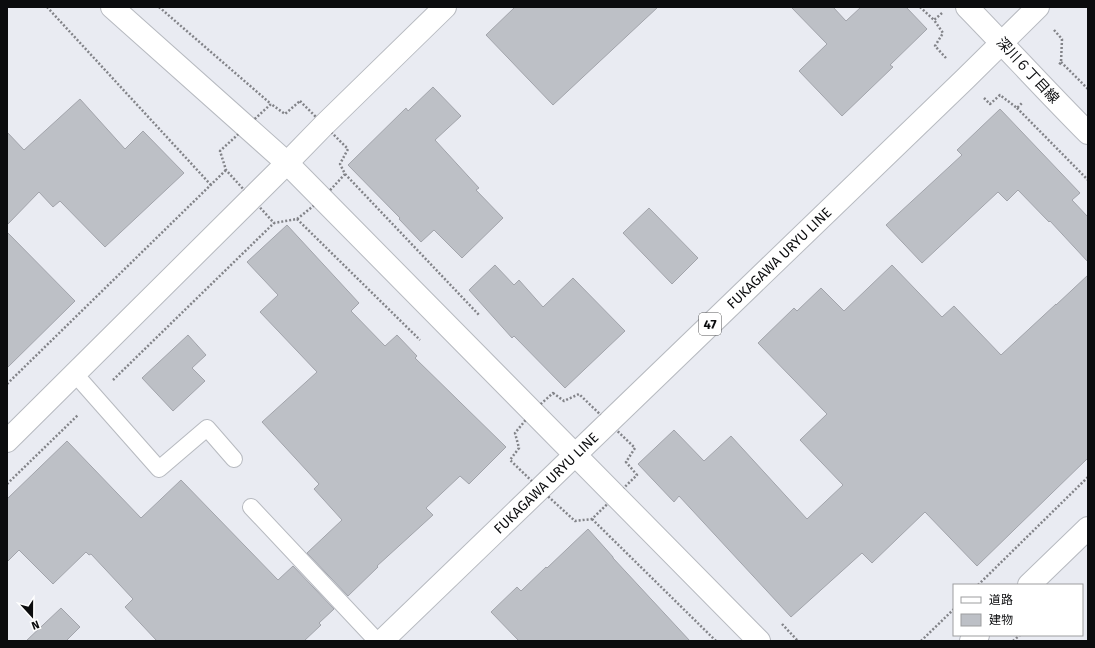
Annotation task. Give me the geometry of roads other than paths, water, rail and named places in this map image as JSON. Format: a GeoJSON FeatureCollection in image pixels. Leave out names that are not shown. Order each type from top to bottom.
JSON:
{"type":"FeatureCollection","features":[{"type":"Feature","properties":{"kind":"street"},"geometry":{"type":"LineString","coordinates":[[112,7],[287,163],[759,641]]}},
{"type":"Feature","properties":{"kind":"street"},"geometry":{"type":"LineString","coordinates":[[7,441],[329,120],[445,7]]}},
{"type":"Feature","properties":{"kind":"street","name":"深川６丁目線"},"geometry":{"type":"LineString","coordinates":[[967,7],[1002,42],[1039,84],[1088,133]]}},
{"type":"Feature","properties":{"kind":"street","name":"FUKAGAWA URYU LINE"},"geometry":{"type":"LineString","coordinates":[[382,641],[1038,7]]}},
{"type":"Feature","properties":{"kind":"street"},"geometry":{"type":"LineString","coordinates":[[1030,584],[1088,528]]}},
{"type":"Feature","properties":{"kind":"lane"},"geometry":{"type":"LineString","coordinates":[[75,374],[159,470],[207,428],[234,459]]}},
{"type":"Feature","properties":{"kind":"lane"},"geometry":{"type":"LineString","coordinates":[[252,507],[377,641]]}}]}
